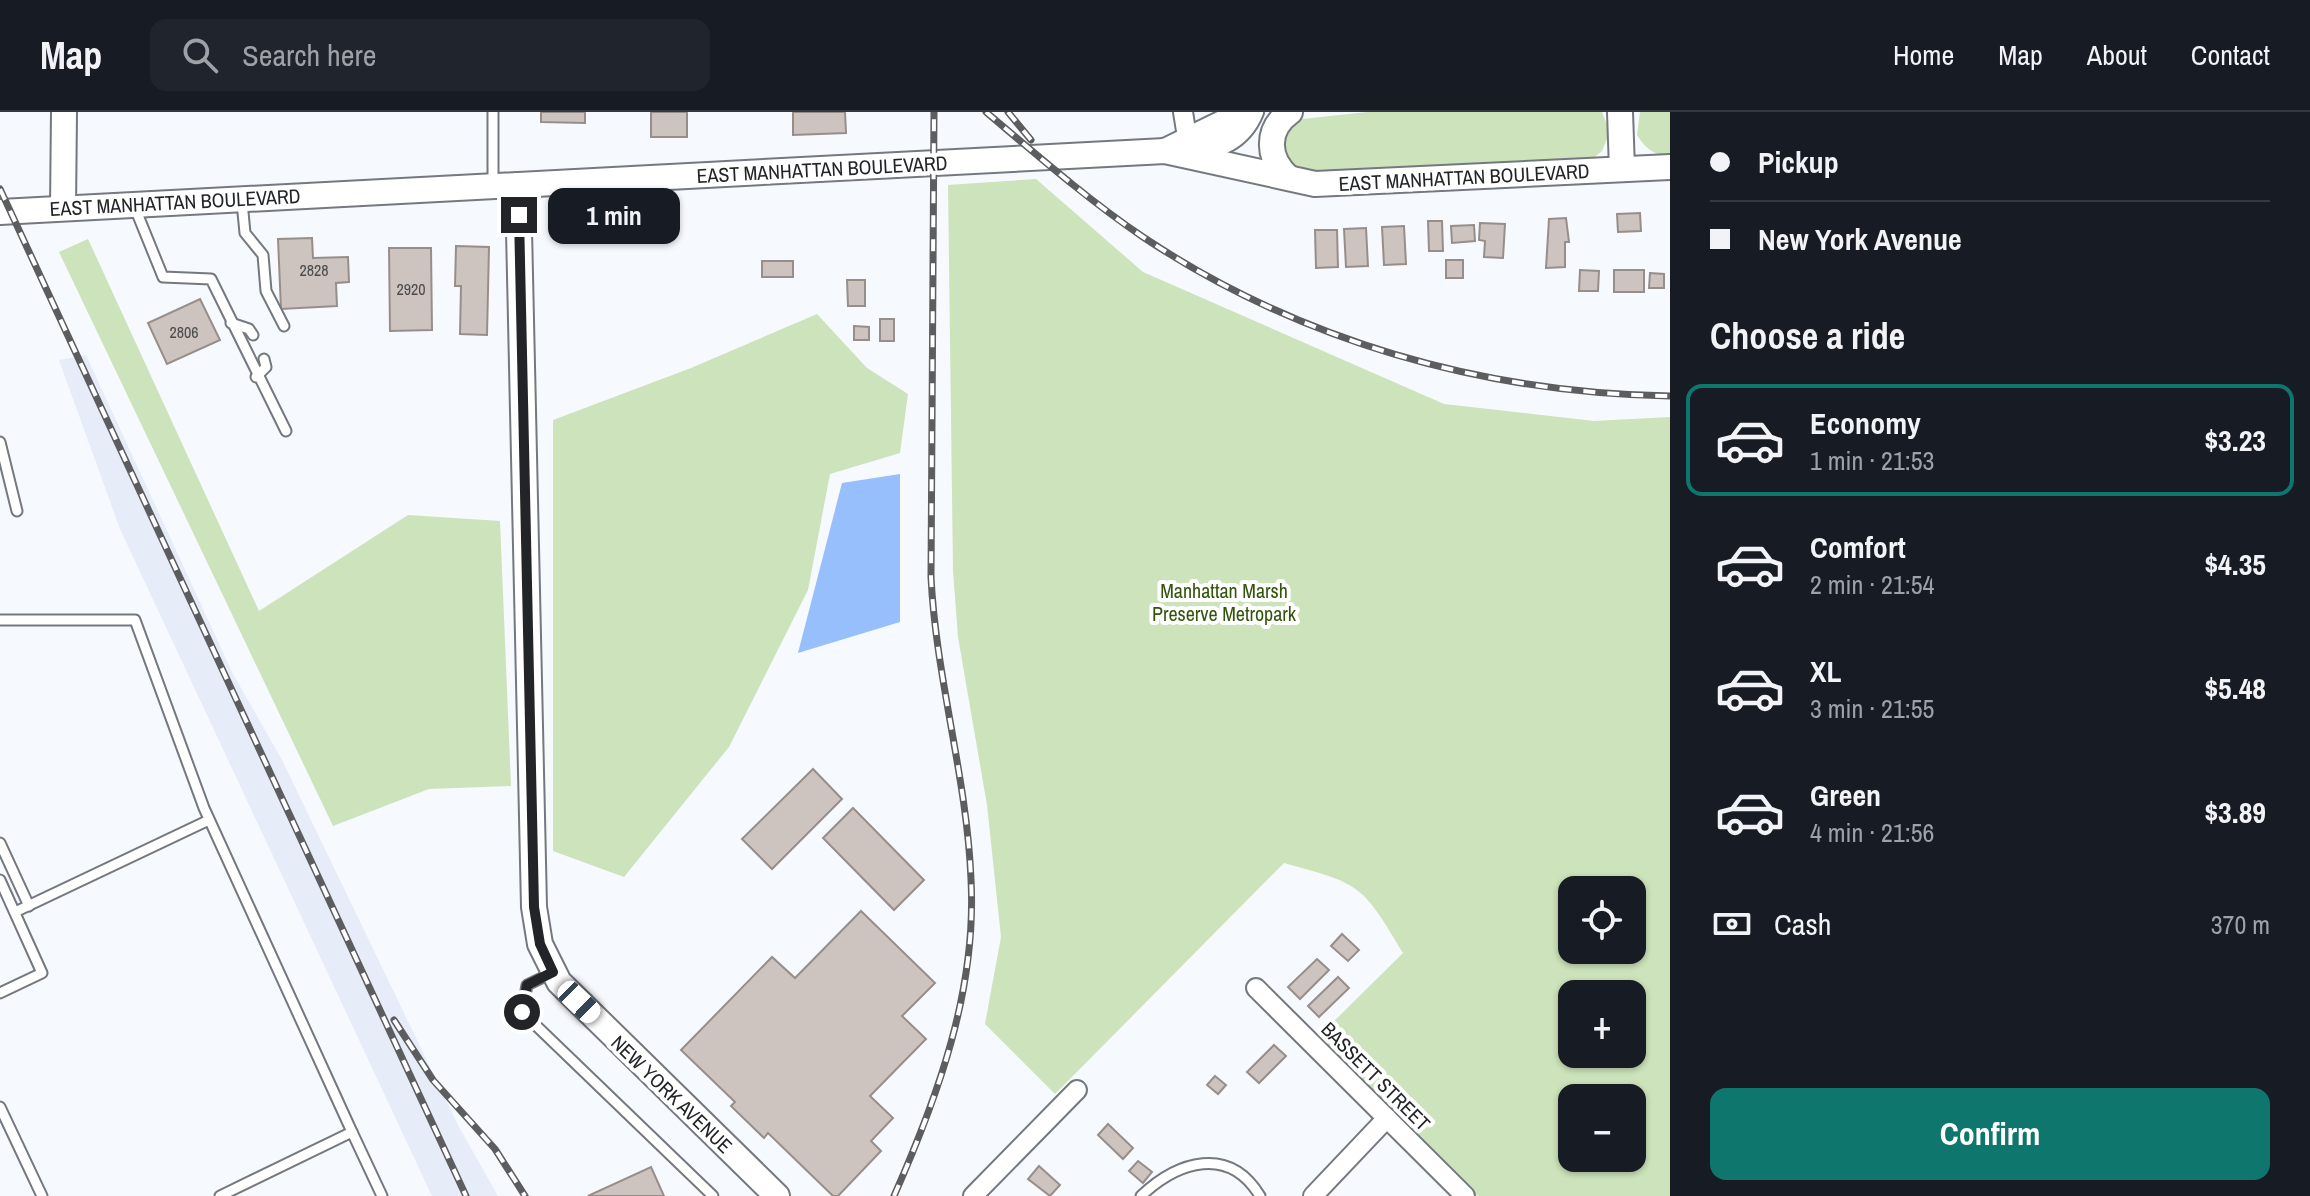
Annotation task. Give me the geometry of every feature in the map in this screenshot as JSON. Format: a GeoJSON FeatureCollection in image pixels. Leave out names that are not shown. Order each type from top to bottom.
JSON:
{"type":"FeatureCollection","features":[{"type":"Feature","properties":{"kind":"street"},"geometry":{"type":"LineString","coordinates":[[63,208],[64,112]]}},
{"type":"Feature","properties":{"kind":"street"},"geometry":{"type":"LineString","coordinates":[[1183,112],[1179,148],[1230,142],[1243,133],[1254,112]]}},
{"type":"Feature","properties":{"kind":"street","name":"EAST MANHATTAN BOULEVARD"},"geometry":{"type":"LineString","coordinates":[[1179,148],[1245,112]]}},
{"type":"Feature","properties":{"kind":"street"},"geometry":{"type":"LineString","coordinates":[[1289,178],[1273,158],[1271,144],[1273,131],[1290,112]]}},
{"type":"Feature","properties":{"kind":"street"},"geometry":{"type":"LineString","coordinates":[[1620,112],[1622,169]]}},
{"type":"Feature","properties":{"kind":"street","name":"EAST MANHATTAN BOULEVARD"},"geometry":{"type":"LineString","coordinates":[[0,212],[1179,148],[1315,184],[1670,167]]}},
{"type":"Feature","properties":{"kind":"street","name":"NEW YORK AVENUE"},"geometry":{"type":"LineString","coordinates":[[506,185],[534,907],[540,944],[559,982],[777,1196]]}},
{"type":"Feature","properties":{"kind":"street","name":"BASSETT STREET"},"geometry":{"type":"LineString","coordinates":[[1256,988],[1465,1196]]}},
{"type":"Feature","properties":{"kind":"street"},"geometry":{"type":"LineString","coordinates":[[980,1193],[1077,1090]]}},
{"type":"Feature","properties":{"kind":"street"},"geometry":{"type":"LineString","coordinates":[[1313,1196],[1387,1118]]}},
{"type":"Feature","properties":{"kind":"lane"},"geometry":{"type":"LineString","coordinates":[[493,112],[506,185]]}},
{"type":"Feature","properties":{"kind":"lane"},"geometry":{"type":"LineString","coordinates":[[242,199],[245,233],[263,255],[266,291],[284,326]]}},
{"type":"Feature","properties":{"kind":"lane"},"geometry":{"type":"LineString","coordinates":[[134,204],[163,277],[211,279],[256,377],[286,431]]}},
{"type":"Feature","properties":{"kind":"lane"},"geometry":{"type":"LineString","coordinates":[[231,323],[249,329],[253,335]]}},
{"type":"Feature","properties":{"kind":"lane"},"geometry":{"type":"LineString","coordinates":[[256,377],[266,367],[264,359]]}},
{"type":"Feature","properties":{"kind":"lane"},"geometry":{"type":"LineString","coordinates":[[0,442],[17,511]]}},
{"type":"Feature","properties":{"kind":"lane"},"geometry":{"type":"LineString","coordinates":[[0,620],[135,620],[209,820],[382,1196]]}},
{"type":"Feature","properties":{"kind":"lane"},"geometry":{"type":"LineString","coordinates":[[15,912],[209,820]]}},
{"type":"Feature","properties":{"kind":"lane"},"geometry":{"type":"LineString","coordinates":[[0,843],[29,906]]}},
{"type":"Feature","properties":{"kind":"lane"},"geometry":{"type":"LineString","coordinates":[[0,880],[42,973],[0,993]]}},
{"type":"Feature","properties":{"kind":"lane"},"geometry":{"type":"LineString","coordinates":[[553,972],[527,985],[522,1012],[713,1196]]}},
{"type":"Feature","properties":{"kind":"lane"},"geometry":{"type":"LineString","coordinates":[[0,1107],[42,1196]]}},
{"type":"Feature","properties":{"kind":"lane"},"geometry":{"type":"LineString","coordinates":[[220,1196],[352,1132]]}},
{"type":"Feature","properties":{"kind":"lane"},"geometry":{"type":"LineString","coordinates":[[1141,1196],[1171,1172],[1205,1163],[1236,1169],[1260,1196]]}},
{"type":"Feature","properties":{"kind":"shaded area"},"geometry":{"type":"Polygon","coordinates":[[[86,355],[233,674],[282,760],[459,1127],[498,1196],[432,1196],[120,529],[59,360],[86,355]]]}},
{"type":"Feature","properties":{"kind":"green space"},"geometry":{"type":"Polygon","coordinates":[[[1367,112],[1602,112],[1610,132],[1602,151],[1592,159],[1312,174],[1287,167],[1278,136],[1293,120],[1367,112]]]}},
{"type":"Feature","properties":{"kind":"green space"},"geometry":{"type":"Polygon","coordinates":[[[1640,112],[1670,112],[1670,157],[1655,153],[1640,140],[1637,135],[1640,112]]]}},
{"type":"Feature","properties":{"kind":"green space","name":"Manhattan Marsh Preserve Metropark"},"geometry":{"type":"Polygon","coordinates":[[[1036,179],[1143,272],[1444,404],[1594,421],[1670,417],[1670,1196],[1478,1196],[1318,1037],[1403,953],[1378,913],[1357,890],[1329,876],[1284,863],[1055,1094],[985,1024],[1001,937],[987,805],[958,637],[953,571],[948,185],[1036,179]]]}},
{"type":"Feature","properties":{"kind":"green space"},"geometry":{"type":"Polygon","coordinates":[[[88,239],[259,611],[408,515],[500,521],[511,786],[429,789],[333,826],[59,252],[88,239]]]}},
{"type":"Feature","properties":{"kind":"green space"},"geometry":{"type":"Polygon","coordinates":[[[817,314],[867,368],[908,394],[900,453],[830,474],[808,590],[729,747],[624,877],[553,851],[553,420],[691,368],[817,314]]]}},
{"type":"Feature","properties":{"kind":"water"},"geometry":{"type":"Polygon","coordinates":[[[900,474],[900,622],[798,653],[842,483],[900,474]]]}},
{"type":"Feature","properties":{"kind":"building"},"geometry":{"type":"Polygon","coordinates":[[[541,112],[585,112],[585,123],[541,122],[541,112]]]}},
{"type":"Feature","properties":{"kind":"building"},"geometry":{"type":"Polygon","coordinates":[[[651,112],[687,112],[687,137],[651,137],[651,112]]]}},
{"type":"Feature","properties":{"kind":"building"},"geometry":{"type":"Polygon","coordinates":[[[793,112],[845,112],[846,133],[793,135],[793,112]]]}},
{"type":"Feature","properties":{"kind":"building"},"geometry":{"type":"Polygon","coordinates":[[[1640,213],[1641,231],[1618,232],[1617,214],[1640,213]]]}},
{"type":"Feature","properties":{"kind":"building"},"geometry":{"type":"Polygon","coordinates":[[[1566,218],[1569,242],[1565,242],[1565,267],[1546,268],[1549,219],[1566,218]]]}},
{"type":"Feature","properties":{"kind":"building"},"geometry":{"type":"Polygon","coordinates":[[[1428,221],[1442,221],[1443,251],[1429,251],[1428,221]]]}},
{"type":"Feature","properties":{"kind":"building"},"geometry":{"type":"Polygon","coordinates":[[[1480,223],[1505,224],[1503,258],[1484,257],[1485,241],[1479,240],[1480,223]]]}},
{"type":"Feature","properties":{"kind":"building"},"geometry":{"type":"Polygon","coordinates":[[[1474,225],[1475,241],[1452,243],[1451,226],[1474,225]]]}},
{"type":"Feature","properties":{"kind":"building"},"geometry":{"type":"Polygon","coordinates":[[[1404,226],[1406,264],[1384,265],[1382,227],[1404,226]]]}},
{"type":"Feature","properties":{"kind":"building"},"geometry":{"type":"Polygon","coordinates":[[[1366,228],[1368,266],[1346,267],[1344,229],[1366,228]]]}},
{"type":"Feature","properties":{"kind":"building"},"geometry":{"type":"Polygon","coordinates":[[[1315,230],[1337,230],[1338,267],[1316,268],[1315,230]]]}},
{"type":"Feature","properties":{"kind":"building"},"geometry":{"type":"Polygon","coordinates":[[[312,238],[313,258],[348,257],[349,282],[336,283],[337,306],[281,309],[278,239],[312,238]]]}},
{"type":"Feature","properties":{"kind":"building"},"geometry":{"type":"Polygon","coordinates":[[[456,246],[489,247],[487,335],[460,334],[461,286],[455,286],[456,246]]]}},
{"type":"Feature","properties":{"kind":"building"},"geometry":{"type":"Polygon","coordinates":[[[389,248],[431,248],[432,330],[390,331],[389,248]]]}},
{"type":"Feature","properties":{"kind":"building"},"geometry":{"type":"Polygon","coordinates":[[[1446,260],[1463,260],[1463,278],[1446,278],[1446,260]]]}},
{"type":"Feature","properties":{"kind":"building"},"geometry":{"type":"Polygon","coordinates":[[[762,261],[793,261],[793,277],[762,277],[762,261]]]}},
{"type":"Feature","properties":{"kind":"building"},"geometry":{"type":"Polygon","coordinates":[[[1580,270],[1599,271],[1598,291],[1579,291],[1580,270]]]}},
{"type":"Feature","properties":{"kind":"building"},"geometry":{"type":"Polygon","coordinates":[[[1614,270],[1644,270],[1644,292],[1614,292],[1614,270]]]}},
{"type":"Feature","properties":{"kind":"building"},"geometry":{"type":"Polygon","coordinates":[[[1650,273],[1664,274],[1664,288],[1649,288],[1650,273]]]}},
{"type":"Feature","properties":{"kind":"building"},"geometry":{"type":"Polygon","coordinates":[[[847,280],[865,280],[865,306],[848,306],[847,280]]]}},
{"type":"Feature","properties":{"kind":"building"},"geometry":{"type":"Polygon","coordinates":[[[200,299],[220,340],[167,364],[148,323],[200,299]]]}},
{"type":"Feature","properties":{"kind":"building"},"geometry":{"type":"Polygon","coordinates":[[[880,319],[894,319],[894,341],[880,341],[880,319]]]}},
{"type":"Feature","properties":{"kind":"building"},"geometry":{"type":"Polygon","coordinates":[[[854,326],[869,327],[869,340],[854,340],[854,326]]]}},
{"type":"Feature","properties":{"kind":"building"},"geometry":{"type":"Polygon","coordinates":[[[813,769],[842,799],[772,869],[742,839],[813,769]]]}},
{"type":"Feature","properties":{"kind":"building"},"geometry":{"type":"Polygon","coordinates":[[[853,808],[924,880],[894,910],[823,838],[853,808]]]}},
{"type":"Feature","properties":{"kind":"building"},"geometry":{"type":"Polygon","coordinates":[[[861,911],[935,983],[902,1016],[926,1039],[870,1096],[893,1118],[871,1141],[881,1151],[838,1196],[833,1196],[768,1133],[764,1138],[731,1106],[735,1102],[681,1050],[772,957],[795,978],[861,911]]]}},
{"type":"Feature","properties":{"kind":"building"},"geometry":{"type":"Polygon","coordinates":[[[1342,934],[1359,950],[1348,961],[1331,946],[1342,934]]]}},
{"type":"Feature","properties":{"kind":"building"},"geometry":{"type":"Polygon","coordinates":[[[1317,959],[1329,970],[1300,999],[1288,987],[1317,959]]]}},
{"type":"Feature","properties":{"kind":"building"},"geometry":{"type":"Polygon","coordinates":[[[1338,977],[1349,988],[1319,1017],[1308,1006],[1338,977]]]}},
{"type":"Feature","properties":{"kind":"building"},"geometry":{"type":"Polygon","coordinates":[[[1274,1045],[1286,1056],[1259,1083],[1247,1072],[1274,1045]]]}},
{"type":"Feature","properties":{"kind":"building"},"geometry":{"type":"Polygon","coordinates":[[[1215,1076],[1226,1085],[1218,1094],[1207,1085],[1215,1076]]]}},
{"type":"Feature","properties":{"kind":"building"},"geometry":{"type":"Polygon","coordinates":[[[1108,1124],[1133,1148],[1123,1159],[1098,1135],[1108,1124]]]}},
{"type":"Feature","properties":{"kind":"building"},"geometry":{"type":"Polygon","coordinates":[[[1138,1161],[1152,1172],[1143,1183],[1129,1171],[1138,1161]]]}},
{"type":"Feature","properties":{"kind":"building"},"geometry":{"type":"Polygon","coordinates":[[[1039,1166],[1060,1185],[1050,1196],[1028,1179],[1039,1166]]]}},
{"type":"Feature","properties":{"kind":"building"},"geometry":{"type":"Polygon","coordinates":[[[651,1167],[664,1196],[588,1196],[651,1167]]]}},
{"type":"Feature","properties":{"kind":"railway"},"geometry":{"type":"LineString","coordinates":[[894,1196],[925,1120],[951,1042],[968,961],[971,920],[971,879],[964,804],[939,653],[931,577],[934,112]]}},
{"type":"Feature","properties":{"kind":"railway"},"geometry":{"type":"LineString","coordinates":[[986,112],[1082,192],[1143,237],[1203,274],[1329,332],[1462,372],[1531,385],[1600,393],[1670,396]]}},
{"type":"Feature","properties":{"kind":"railway"},"geometry":{"type":"LineString","coordinates":[[1008,112],[1031,140]]}},
{"type":"Feature","properties":{"kind":"railway"},"geometry":{"type":"LineString","coordinates":[[0,189],[466,1196]]}},
{"type":"Feature","properties":{"kind":"railway"},"geometry":{"type":"LineString","coordinates":[[394,1020],[433,1080],[495,1149],[525,1196]]}},
{"type":"Feature","properties":{"kind":"route"},"geometry":{"type":"LineString","coordinates":[[519,215],[534,907],[540,944],[553,972],[527,985],[522,1012]]}}]}
